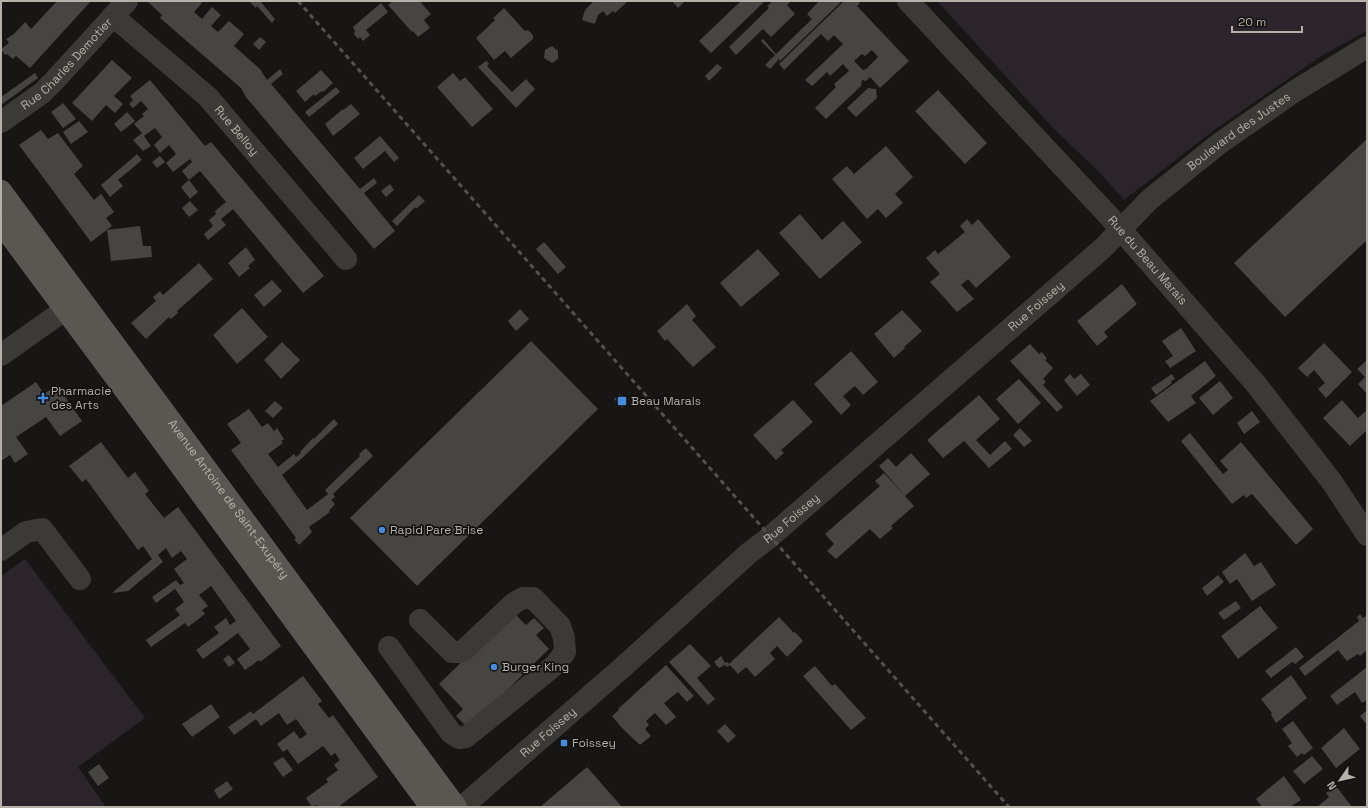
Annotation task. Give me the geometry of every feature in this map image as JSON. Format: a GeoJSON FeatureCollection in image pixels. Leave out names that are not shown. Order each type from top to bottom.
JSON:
{"type":"FeatureCollection","features":[{"type":"Feature","properties":{"kind":"main road","name":"Avenue Antoine de Saint-Exupéry"},"geometry":{"type":"LineString","coordinates":[[1,191],[139,409],[431,807]]}},
{"type":"Feature","properties":{"kind":"main road","name":"Avenue Antoine de Saint-Exupéry"},"geometry":{"type":"LineString","coordinates":[[1,223],[73,304],[456,807]]}},
{"type":"Feature","properties":{"kind":"street","name":"Rue du Beau Marais"},"geometry":{"type":"LineString","coordinates":[[908,1],[1120,229],[1255,383],[1327,476],[1367,535]]}},
{"type":"Feature","properties":{"kind":"street","name":"Rue Charles Demotier"},"geometry":{"type":"LineString","coordinates":[[1,122],[42,93],[120,9]]}},
{"type":"Feature","properties":{"kind":"street","name":"Rue Belloy"},"geometry":{"type":"LineString","coordinates":[[120,9],[208,97],[346,259]]}},
{"type":"Feature","properties":{"kind":"street","name":"Boulevard des Justes"},"geometry":{"type":"LineString","coordinates":[[1120,229],[1149,200],[1235,132],[1295,91],[1367,47]]}},
{"type":"Feature","properties":{"kind":"street","name":"Rue Foissey"},"geometry":{"type":"LineString","coordinates":[[462,807],[617,672],[744,558],[1103,248],[1120,229]]}},
{"type":"Feature","properties":{"kind":"street"},"geometry":{"type":"LineString","coordinates":[[1,355],[73,304]]}},
{"type":"Feature","properties":{"kind":"street"},"geometry":{"type":"LineString","coordinates":[[1,550],[26,532],[42,529],[80,579]]}},
{"type":"Feature","properties":{"kind":"street"},"geometry":{"type":"LineString","coordinates":[[388,647],[451,733],[459,738],[466,737],[555,665],[564,652],[564,638],[560,626],[533,598],[523,598],[514,603],[462,652],[452,652],[420,620]]}},
{"type":"Feature","properties":{"kind":"shaded area"},"geometry":{"type":"Polygon","coordinates":[[[937,1],[1367,1],[1367,31],[1321,56],[1213,131],[1124,200],[1100,173],[1054,129],[937,1]]]}},
{"type":"Feature","properties":{"kind":"shaded area"},"geometry":{"type":"Polygon","coordinates":[[[25,559],[145,718],[78,767],[106,807],[1,807],[1,576],[25,559]]]}},
{"type":"Feature","properties":{"kind":"building"},"geometry":{"type":"Polygon","coordinates":[[[57,1],[91,1],[30,68],[16,56],[13,59],[7,54],[5,55],[1,49],[9,43],[6,39],[14,34],[25,22],[31,29],[57,1]]]}},
{"type":"Feature","properties":{"kind":"building"},"geometry":{"type":"Polygon","coordinates":[[[147,1],[200,1],[202,3],[194,12],[202,19],[212,7],[221,15],[211,26],[218,32],[229,21],[244,34],[234,46],[260,69],[267,80],[280,69],[283,74],[271,84],[360,189],[374,178],[377,183],[364,193],[395,231],[374,249],[246,97],[241,88],[160,18],[162,15],[147,1]]]}},
{"type":"Feature","properties":{"kind":"building"},"geometry":{"type":"Polygon","coordinates":[[[249,1],[260,1],[275,19],[272,23],[257,6],[256,8],[249,1]]]}},
{"type":"Feature","properties":{"kind":"building"},"geometry":{"type":"Polygon","coordinates":[[[393,1],[424,1],[421,3],[431,14],[424,20],[430,28],[418,37],[388,5],[393,1]]]}},
{"type":"Feature","properties":{"kind":"building"},"geometry":{"type":"Polygon","coordinates":[[[594,1],[628,1],[615,13],[613,11],[607,16],[603,11],[598,15],[595,24],[582,20],[585,10],[594,1]]]}},
{"type":"Feature","properties":{"kind":"building"},"geometry":{"type":"Polygon","coordinates":[[[672,1],[685,1],[678,8],[672,1]]]}},
{"type":"Feature","properties":{"kind":"building"},"geometry":{"type":"Polygon","coordinates":[[[741,1],[765,1],[711,53],[699,41],[741,1]]]}},
{"type":"Feature","properties":{"kind":"building"},"geometry":{"type":"Polygon","coordinates":[[[773,1],[791,1],[787,5],[795,14],[771,37],[763,29],[736,55],[729,47],[769,8],[767,6],[773,1]]]}},
{"type":"Feature","properties":{"kind":"building"},"geometry":{"type":"Polygon","coordinates":[[[819,1],[841,2],[770,69],[765,65],[775,55],[761,41],[763,39],[776,54],[812,19],[807,14],[819,1]]]}},
{"type":"Feature","properties":{"kind":"building"},"geometry":{"type":"Polygon","coordinates":[[[844,1],[857,1],[860,3],[857,6],[909,61],[880,88],[870,77],[866,81],[862,80],[861,86],[826,119],[815,108],[836,87],[834,84],[849,71],[843,64],[830,76],[827,72],[812,86],[805,80],[843,44],[834,35],[828,41],[821,34],[784,70],[779,64],[844,1]],[[872,50],[865,56],[862,54],[854,61],[863,70],[866,69],[878,57],[872,50]]]}},
{"type":"Feature","properties":{"kind":"building"},"geometry":{"type":"Polygon","coordinates":[[[381,3],[388,12],[366,30],[370,35],[363,41],[360,37],[358,39],[354,34],[355,31],[353,27],[381,3]]]}},
{"type":"Feature","properties":{"kind":"building"},"geometry":{"type":"Polygon","coordinates":[[[504,8],[525,31],[528,30],[533,35],[533,39],[511,58],[505,51],[494,60],[476,38],[495,20],[493,18],[504,8]]]}},
{"type":"Feature","properties":{"kind":"building"},"geometry":{"type":"Polygon","coordinates":[[[260,37],[266,42],[259,50],[253,44],[260,37]]]}},
{"type":"Feature","properties":{"kind":"building"},"geometry":{"type":"Polygon","coordinates":[[[552,46],[558,51],[558,59],[552,63],[544,58],[545,50],[552,46]]]}},
{"type":"Feature","properties":{"kind":"building"},"geometry":{"type":"Polygon","coordinates":[[[112,60],[132,78],[114,96],[123,104],[115,113],[106,105],[92,121],[72,103],[112,60]]]}},
{"type":"Feature","properties":{"kind":"building"},"geometry":{"type":"Polygon","coordinates":[[[486,61],[489,63],[487,66],[512,92],[526,79],[535,89],[516,108],[478,67],[486,61]]]}},
{"type":"Feature","properties":{"kind":"building"},"geometry":{"type":"Polygon","coordinates":[[[717,64],[722,68],[709,81],[705,76],[717,64]]]}},
{"type":"Feature","properties":{"kind":"building"},"geometry":{"type":"Polygon","coordinates":[[[321,70],[333,83],[323,92],[322,91],[315,96],[314,94],[305,102],[296,91],[321,70]]]}},
{"type":"Feature","properties":{"kind":"building"},"geometry":{"type":"Polygon","coordinates":[[[35,73],[38,78],[1,105],[1,97],[35,73]]]}},
{"type":"Feature","properties":{"kind":"building"},"geometry":{"type":"Polygon","coordinates":[[[453,73],[460,81],[465,77],[493,109],[472,127],[437,87],[453,73]]]}},
{"type":"Feature","properties":{"kind":"building"},"geometry":{"type":"Polygon","coordinates":[[[150,80],[205,146],[211,142],[324,276],[303,293],[233,209],[221,219],[226,225],[208,240],[204,234],[213,226],[209,220],[216,214],[215,211],[226,202],[200,171],[189,180],[182,171],[192,162],[190,159],[173,172],[166,163],[176,154],[169,145],[160,153],[154,145],[162,137],[155,128],[144,136],[151,146],[143,151],[133,140],[142,133],[134,124],[144,116],[142,114],[148,109],[141,101],[133,108],[129,104],[133,100],[130,96],[150,80]]]}},
{"type":"Feature","properties":{"kind":"building"},"geometry":{"type":"Polygon","coordinates":[[[336,87],[340,92],[309,117],[305,112],[336,87]]]}},
{"type":"Feature","properties":{"kind":"building"},"geometry":{"type":"Polygon","coordinates":[[[868,88],[876,89],[877,98],[856,117],[847,108],[868,88]]]}},
{"type":"Feature","properties":{"kind":"building"},"geometry":{"type":"Polygon","coordinates":[[[938,90],[987,143],[965,164],[915,111],[938,90]]]}},
{"type":"Feature","properties":{"kind":"building"},"geometry":{"type":"Polygon","coordinates":[[[63,103],[76,119],[63,128],[51,112],[63,103]]]}},
{"type":"Feature","properties":{"kind":"building"},"geometry":{"type":"Polygon","coordinates":[[[351,104],[360,114],[333,136],[325,124],[351,104]]]}},
{"type":"Feature","properties":{"kind":"building"},"geometry":{"type":"Polygon","coordinates":[[[127,112],[135,121],[121,132],[114,124],[127,112]]]}},
{"type":"Feature","properties":{"kind":"building"},"geometry":{"type":"Polygon","coordinates":[[[79,121],[88,132],[71,144],[63,132],[79,121]]]}},
{"type":"Feature","properties":{"kind":"building"},"geometry":{"type":"Polygon","coordinates":[[[41,130],[48,139],[58,133],[83,166],[74,174],[94,200],[101,194],[114,212],[106,218],[112,226],[91,242],[19,145],[41,130]]]}},
{"type":"Feature","properties":{"kind":"building"},"geometry":{"type":"Polygon","coordinates":[[[380,136],[399,158],[394,162],[385,151],[363,169],[354,158],[380,136]]]}},
{"type":"Feature","properties":{"kind":"building"},"geometry":{"type":"Polygon","coordinates":[[[1367,139],[1367,240],[1285,317],[1234,263],[1367,139]]]}},
{"type":"Feature","properties":{"kind":"building"},"geometry":{"type":"Polygon","coordinates":[[[886,146],[913,177],[895,194],[903,203],[886,218],[878,209],[867,219],[832,179],[847,166],[854,174],[886,146]]]}},
{"type":"Feature","properties":{"kind":"building"},"geometry":{"type":"Polygon","coordinates":[[[137,154],[142,160],[118,180],[123,186],[110,197],[101,185],[137,154]]]}},
{"type":"Feature","properties":{"kind":"building"},"geometry":{"type":"Polygon","coordinates":[[[160,156],[165,162],[157,168],[152,162],[160,156]]]}},
{"type":"Feature","properties":{"kind":"building"},"geometry":{"type":"Polygon","coordinates":[[[189,180],[198,192],[190,199],[181,187],[189,180]]]}},
{"type":"Feature","properties":{"kind":"building"},"geometry":{"type":"Polygon","coordinates":[[[390,184],[394,190],[386,197],[381,191],[390,184]]]}},
{"type":"Feature","properties":{"kind":"building"},"geometry":{"type":"Polygon","coordinates":[[[419,195],[425,201],[416,209],[415,207],[397,226],[392,221],[419,195]]]}},
{"type":"Feature","properties":{"kind":"building"},"geometry":{"type":"Polygon","coordinates":[[[190,201],[198,210],[189,217],[182,208],[190,201]]]}},
{"type":"Feature","properties":{"kind":"building"},"geometry":{"type":"Polygon","coordinates":[[[800,214],[822,240],[843,221],[862,242],[820,279],[779,233],[800,214]]]}},
{"type":"Feature","properties":{"kind":"building"},"geometry":{"type":"Polygon","coordinates":[[[967,219],[972,225],[978,219],[1011,257],[976,288],[968,279],[961,285],[974,299],[957,312],[930,282],[940,274],[926,258],[935,250],[938,254],[965,232],[960,226],[967,219]]]}},
{"type":"Feature","properties":{"kind":"building"},"geometry":{"type":"Polygon","coordinates":[[[140,226],[143,246],[151,246],[152,257],[111,261],[107,230],[140,226]]]}},
{"type":"Feature","properties":{"kind":"building"},"geometry":{"type":"Polygon","coordinates":[[[544,242],[566,267],[558,274],[536,249],[544,242]]]}},
{"type":"Feature","properties":{"kind":"building"},"geometry":{"type":"Polygon","coordinates":[[[246,247],[255,260],[248,266],[250,268],[239,277],[228,263],[246,247]]]}},
{"type":"Feature","properties":{"kind":"building"},"geometry":{"type":"Polygon","coordinates":[[[758,249],[780,274],[741,307],[720,283],[758,249]]]}},
{"type":"Feature","properties":{"kind":"building"},"geometry":{"type":"Polygon","coordinates":[[[199,263],[213,279],[177,311],[178,313],[171,319],[169,317],[146,339],[131,323],[156,301],[153,297],[160,291],[163,295],[199,263]]]}},
{"type":"Feature","properties":{"kind":"building"},"geometry":{"type":"Polygon","coordinates":[[[272,280],[282,291],[264,307],[254,295],[272,280]]]}},
{"type":"Feature","properties":{"kind":"building"},"geometry":{"type":"Polygon","coordinates":[[[1122,284],[1137,304],[1104,332],[1108,337],[1097,346],[1077,321],[1122,284]]]}},
{"type":"Feature","properties":{"kind":"building"},"geometry":{"type":"Polygon","coordinates":[[[687,304],[696,316],[692,320],[716,347],[693,367],[667,339],[665,341],[657,331],[687,304]]]}},
{"type":"Feature","properties":{"kind":"building"},"geometry":{"type":"Polygon","coordinates":[[[242,308],[268,337],[237,364],[213,335],[242,308]]]}},
{"type":"Feature","properties":{"kind":"building"},"geometry":{"type":"Polygon","coordinates":[[[520,309],[529,319],[516,331],[508,321],[520,309]]]}},
{"type":"Feature","properties":{"kind":"building"},"geometry":{"type":"Polygon","coordinates":[[[902,310],[922,331],[894,358],[874,334],[902,310]]]}},
{"type":"Feature","properties":{"kind":"building"},"geometry":{"type":"Polygon","coordinates":[[[1181,328],[1196,351],[1170,368],[1165,361],[1173,356],[1162,341],[1181,328]]]}},
{"type":"Feature","properties":{"kind":"building"},"geometry":{"type":"Polygon","coordinates":[[[531,341],[598,409],[417,586],[350,518],[531,341]]]}},
{"type":"Feature","properties":{"kind":"building"},"geometry":{"type":"Polygon","coordinates":[[[282,342],[300,360],[281,379],[264,360],[282,342]]]}},
{"type":"Feature","properties":{"kind":"building"},"geometry":{"type":"Polygon","coordinates":[[[1324,343],[1352,372],[1326,398],[1318,389],[1325,383],[1314,370],[1307,377],[1298,368],[1324,343]]]}},
{"type":"Feature","properties":{"kind":"building"},"geometry":{"type":"Polygon","coordinates":[[[1030,344],[1039,354],[1042,352],[1047,359],[1045,360],[1053,368],[1043,379],[1046,382],[1043,385],[1063,407],[1057,412],[1010,361],[1030,344]]]}},
{"type":"Feature","properties":{"kind":"building"},"geometry":{"type":"Polygon","coordinates":[[[851,351],[878,382],[863,395],[855,386],[843,396],[851,405],[841,415],[814,384],[851,351]]]}},
{"type":"Feature","properties":{"kind":"building"},"geometry":{"type":"Polygon","coordinates":[[[1367,360],[1367,394],[1358,384],[1365,377],[1357,369],[1367,360]]]}},
{"type":"Feature","properties":{"kind":"building"},"geometry":{"type":"Polygon","coordinates":[[[1205,361],[1216,376],[1191,396],[1196,403],[1168,422],[1150,401],[1205,361]]]}},
{"type":"Feature","properties":{"kind":"building"},"geometry":{"type":"Polygon","coordinates":[[[1070,374],[1074,379],[1081,374],[1090,385],[1077,396],[1064,380],[1070,374]]]}},
{"type":"Feature","properties":{"kind":"building"},"geometry":{"type":"Polygon","coordinates":[[[1172,374],[1175,379],[1171,381],[1172,383],[1156,395],[1151,388],[1172,374]]]}},
{"type":"Feature","properties":{"kind":"building"},"geometry":{"type":"Polygon","coordinates":[[[1019,379],[1041,403],[1018,424],[996,399],[1019,379]]]}},
{"type":"Feature","properties":{"kind":"building"},"geometry":{"type":"Polygon","coordinates":[[[1220,381],[1233,398],[1213,415],[1199,398],[1220,381]]]}},
{"type":"Feature","properties":{"kind":"building"},"geometry":{"type":"Polygon","coordinates":[[[36,382],[44,394],[57,385],[82,421],[60,436],[46,417],[16,437],[28,454],[15,463],[10,455],[1,461],[1,406],[36,382]]]}},
{"type":"Feature","properties":{"kind":"building"},"geometry":{"type":"Polygon","coordinates":[[[620,394],[628,403],[622,408],[614,399],[620,394]]]}},
{"type":"Feature","properties":{"kind":"building"},"geometry":{"type":"Polygon","coordinates":[[[979,395],[1000,419],[976,440],[990,455],[1005,441],[1012,449],[989,468],[964,441],[943,458],[927,440],[979,395]]]}},
{"type":"Feature","properties":{"kind":"building"},"geometry":{"type":"Polygon","coordinates":[[[793,400],[813,422],[781,450],[784,453],[776,460],[753,435],[793,400]]]}},
{"type":"Feature","properties":{"kind":"building"},"geometry":{"type":"Polygon","coordinates":[[[1342,400],[1358,418],[1367,410],[1367,430],[1350,446],[1323,418],[1342,400]]]}},
{"type":"Feature","properties":{"kind":"building"},"geometry":{"type":"Polygon","coordinates":[[[275,401],[283,408],[273,418],[265,411],[275,401]]]}},
{"type":"Feature","properties":{"kind":"building"},"geometry":{"type":"Polygon","coordinates":[[[249,409],[262,427],[268,423],[274,431],[277,428],[284,439],[281,441],[283,443],[268,454],[278,467],[294,454],[296,457],[301,453],[300,452],[313,438],[314,439],[334,419],[338,424],[282,475],[307,510],[328,494],[325,490],[360,456],[359,454],[366,448],[373,456],[333,494],[335,497],[331,500],[335,504],[329,511],[330,512],[309,527],[312,532],[299,545],[294,539],[296,538],[231,450],[241,443],[227,424],[249,409]]]}},
{"type":"Feature","properties":{"kind":"building"},"geometry":{"type":"Polygon","coordinates":[[[1252,411],[1260,422],[1244,434],[1237,423],[1252,411]]]}},
{"type":"Feature","properties":{"kind":"building"},"geometry":{"type":"Polygon","coordinates":[[[1020,428],[1032,441],[1024,447],[1013,435],[1020,428]]]}},
{"type":"Feature","properties":{"kind":"building"},"geometry":{"type":"Polygon","coordinates":[[[1190,433],[1223,474],[1228,470],[1220,461],[1241,442],[1313,529],[1296,545],[1252,494],[1246,498],[1244,495],[1232,504],[1181,441],[1190,433]]]}},
{"type":"Feature","properties":{"kind":"building"},"geometry":{"type":"Polygon","coordinates":[[[101,442],[128,478],[135,472],[149,491],[145,494],[164,518],[178,507],[281,646],[260,662],[259,660],[245,670],[237,659],[250,649],[238,633],[203,659],[196,650],[219,633],[214,627],[226,618],[230,625],[236,621],[211,586],[199,595],[208,606],[202,610],[205,614],[188,627],[185,623],[151,647],[146,640],[180,615],[175,609],[184,602],[175,589],[156,603],[152,597],[176,580],[180,585],[184,583],[174,569],[187,559],[181,551],[172,558],[166,548],[158,555],[163,562],[128,591],[112,593],[152,559],[143,546],[138,550],[86,479],[82,482],[69,466],[101,442]]]}},
{"type":"Feature","properties":{"kind":"building"},"geometry":{"type":"Polygon","coordinates":[[[911,453],[930,474],[905,496],[879,466],[888,458],[896,467],[911,453]]]}},
{"type":"Feature","properties":{"kind":"building"},"geometry":{"type":"Polygon","coordinates":[[[884,473],[914,506],[891,526],[893,528],[880,539],[870,529],[836,559],[827,551],[834,544],[825,534],[880,486],[875,481],[884,473]]]}},
{"type":"Feature","properties":{"kind":"building"},"geometry":{"type":"Polygon","coordinates":[[[1245,553],[1254,566],[1261,562],[1276,585],[1252,601],[1237,579],[1230,584],[1222,572],[1245,553]]]}},
{"type":"Feature","properties":{"kind":"building"},"geometry":{"type":"Polygon","coordinates":[[[1218,575],[1224,582],[1207,596],[1202,588],[1218,575]]]}},
{"type":"Feature","properties":{"kind":"building"},"geometry":{"type":"Polygon","coordinates":[[[1236,601],[1241,608],[1224,620],[1218,613],[1236,601]]]}},
{"type":"Feature","properties":{"kind":"building"},"geometry":{"type":"Polygon","coordinates":[[[1260,606],[1278,628],[1238,659],[1221,636],[1260,606]]]}},
{"type":"Feature","properties":{"kind":"building","name":"Burger King"},"geometry":{"type":"Polygon","coordinates":[[[513,612],[526,625],[534,618],[544,628],[536,635],[549,649],[468,728],[456,716],[463,709],[439,684],[513,612]]]}},
{"type":"Feature","properties":{"kind":"building"},"geometry":{"type":"Polygon","coordinates":[[[1360,614],[1363,618],[1367,615],[1367,650],[1360,656],[1358,654],[1347,661],[1338,650],[1305,676],[1299,668],[1359,621],[1357,617],[1360,614]]]}},
{"type":"Feature","properties":{"kind":"building"},"geometry":{"type":"Polygon","coordinates":[[[779,617],[803,641],[787,657],[777,646],[770,653],[775,659],[755,677],[746,667],[738,674],[730,665],[727,667],[725,665],[719,668],[714,662],[721,656],[725,663],[727,662],[729,664],[779,617]]]}},
{"type":"Feature","properties":{"kind":"building"},"geometry":{"type":"Polygon","coordinates":[[[690,644],[711,666],[697,678],[715,699],[708,705],[669,662],[690,644]]]}},
{"type":"Feature","properties":{"kind":"building"},"geometry":{"type":"Polygon","coordinates":[[[1296,647],[1304,657],[1295,664],[1292,662],[1271,678],[1265,671],[1296,647]]]}},
{"type":"Feature","properties":{"kind":"building"},"geometry":{"type":"Polygon","coordinates":[[[229,655],[235,663],[229,667],[223,659],[229,655]]]}},
{"type":"Feature","properties":{"kind":"building"},"geometry":{"type":"Polygon","coordinates":[[[666,665],[694,696],[687,702],[678,692],[664,703],[676,717],[666,725],[655,713],[646,721],[649,725],[645,729],[651,736],[640,745],[612,716],[666,665]]]}},
{"type":"Feature","properties":{"kind":"building"},"geometry":{"type":"Polygon","coordinates":[[[815,666],[832,686],[835,684],[866,718],[851,730],[803,676],[815,666]]]}},
{"type":"Feature","properties":{"kind":"building"},"geometry":{"type":"Polygon","coordinates":[[[1367,667],[1367,700],[1362,703],[1355,692],[1337,705],[1330,696],[1367,667]]]}},
{"type":"Feature","properties":{"kind":"building"},"geometry":{"type":"Polygon","coordinates":[[[1291,675],[1307,698],[1276,723],[1271,715],[1272,713],[1261,699],[1291,675]]]}},
{"type":"Feature","properties":{"kind":"building"},"geometry":{"type":"Polygon","coordinates":[[[303,676],[322,701],[318,704],[329,718],[333,715],[378,777],[338,807],[319,807],[317,805],[312,807],[306,798],[328,782],[326,779],[338,770],[334,765],[340,760],[335,753],[331,756],[323,746],[298,764],[287,749],[283,752],[277,744],[294,731],[300,739],[307,734],[296,719],[287,725],[279,713],[261,726],[256,719],[234,735],[228,727],[251,711],[253,714],[303,676]]]}},
{"type":"Feature","properties":{"kind":"building"},"geometry":{"type":"Polygon","coordinates":[[[211,704],[220,717],[192,737],[182,724],[211,704]]]}},
{"type":"Feature","properties":{"kind":"building"},"geometry":{"type":"Polygon","coordinates":[[[1367,710],[1367,725],[1360,716],[1367,710]]]}},
{"type":"Feature","properties":{"kind":"building"},"geometry":{"type":"Polygon","coordinates":[[[1293,721],[1313,748],[1304,755],[1302,753],[1297,757],[1288,746],[1292,743],[1282,729],[1293,721]]]}},
{"type":"Feature","properties":{"kind":"building"},"geometry":{"type":"Polygon","coordinates":[[[725,724],[736,736],[728,743],[717,731],[725,724]]]}},
{"type":"Feature","properties":{"kind":"building"},"geometry":{"type":"Polygon","coordinates":[[[1344,728],[1360,749],[1336,768],[1321,748],[1344,728]]]}},
{"type":"Feature","properties":{"kind":"building"},"geometry":{"type":"Polygon","coordinates":[[[1312,756],[1323,769],[1304,784],[1293,771],[1312,756]]]}},
{"type":"Feature","properties":{"kind":"building"},"geometry":{"type":"Polygon","coordinates":[[[283,757],[293,770],[283,777],[273,763],[283,757]]]}},
{"type":"Feature","properties":{"kind":"building"},"geometry":{"type":"Polygon","coordinates":[[[99,764],[109,778],[98,786],[88,772],[99,764]]]}},
{"type":"Feature","properties":{"kind":"building"},"geometry":{"type":"Polygon","coordinates":[[[587,767],[622,807],[540,807],[587,767]]]}},
{"type":"Feature","properties":{"kind":"building"},"geometry":{"type":"Polygon","coordinates":[[[1284,776],[1301,800],[1290,807],[1262,807],[1256,799],[1284,776]]]}},
{"type":"Feature","properties":{"kind":"building"},"geometry":{"type":"Polygon","coordinates":[[[227,781],[233,789],[219,799],[214,790],[227,781]]]}},
{"type":"Feature","properties":{"kind":"building"},"geometry":{"type":"Polygon","coordinates":[[[1336,786],[1352,807],[1317,807],[1329,797],[1326,793],[1336,786]]]}},
{"type":"Feature","properties":{"kind":"railway"},"geometry":{"type":"LineString","coordinates":[[298,1],[1009,807]]}},
{"type":"Feature","properties":{"kind":"place","name":"Pharmacie des Arts"},"geometry":{"type":"Point","coordinates":[43,398]}},
{"type":"Feature","properties":{"kind":"place","name":"Beau Marais"},"geometry":{"type":"Point","coordinates":[622,401]}},
{"type":"Feature","properties":{"kind":"place","name":"Rapid Pare Brise"},"geometry":{"type":"Point","coordinates":[382,530]}},
{"type":"Feature","properties":{"kind":"place","name":"Burger King"},"geometry":{"type":"Point","coordinates":[494,667]}},
{"type":"Feature","properties":{"kind":"place","name":"Foissey"},"geometry":{"type":"Point","coordinates":[564,743]}}]}
